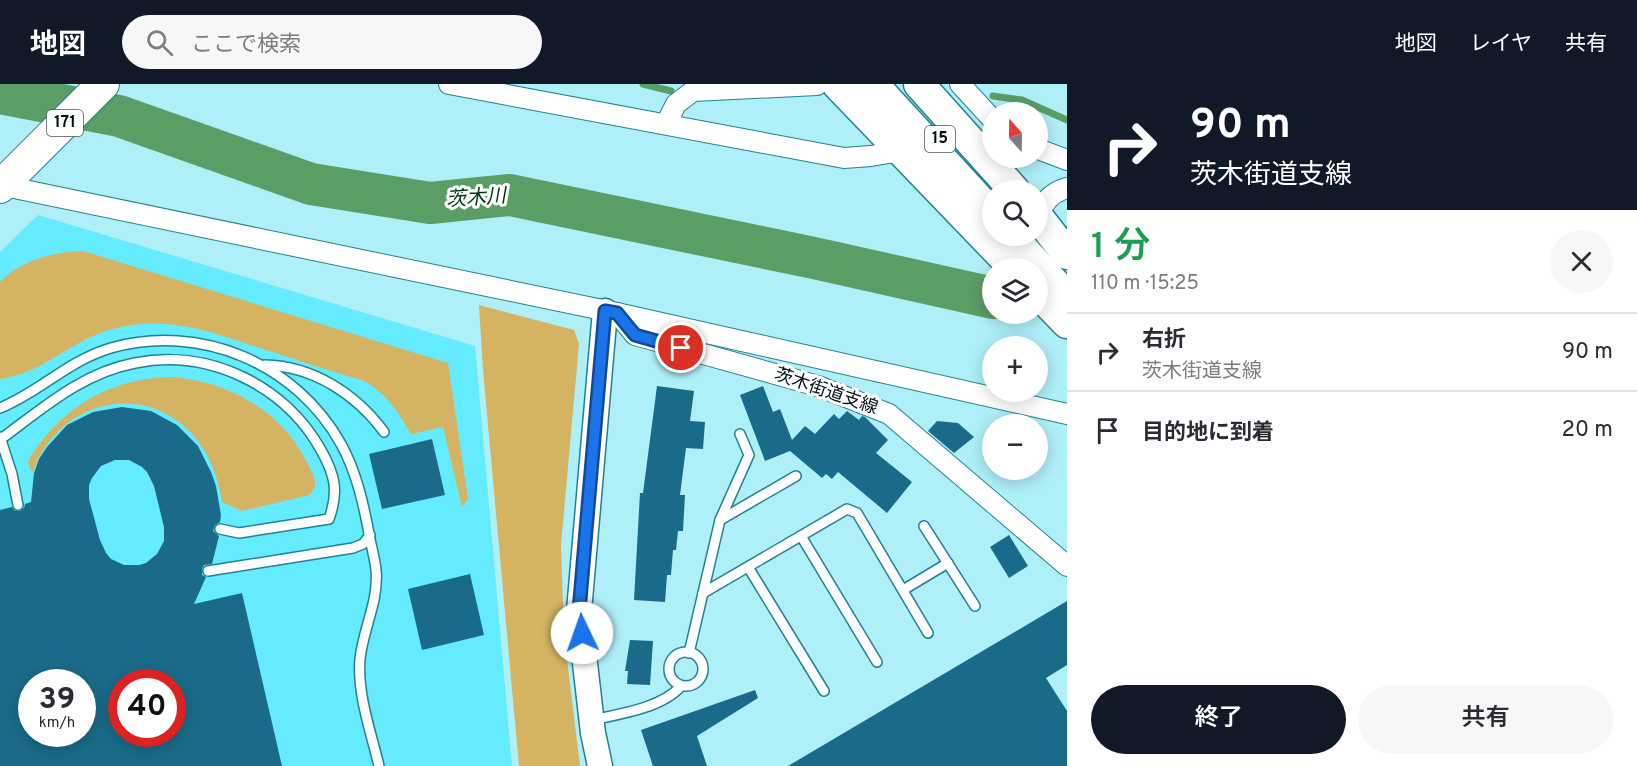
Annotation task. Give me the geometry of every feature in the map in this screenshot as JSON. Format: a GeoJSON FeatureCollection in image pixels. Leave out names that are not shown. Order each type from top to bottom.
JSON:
{"type":"FeatureCollection","features":[{"type":"Feature","properties":{"kind":"highway","name":"171"},"geometry":{"type":"LineString","coordinates":[[0,186],[103,84]]}},
{"type":"Feature","properties":{"kind":"main road","name":"15"},"geometry":{"type":"LineString","coordinates":[[837,84],[901,151],[982,207]]}},
{"type":"Feature","properties":{"kind":"main road","name":"15"},"geometry":{"type":"LineString","coordinates":[[873,84],[1006,258]]}},
{"type":"Feature","properties":{"kind":"main road","name":"15"},"geometry":{"type":"LineString","coordinates":[[888,84],[982,182]]}},
{"type":"Feature","properties":{"kind":"main road","name":"15"},"geometry":{"type":"LineString","coordinates":[[919,84],[1005,180]]}},
{"type":"Feature","properties":{"kind":"main road"},"geometry":{"type":"LineString","coordinates":[[1048,230],[1067,254]]}},
{"type":"Feature","properties":{"kind":"main road"},"geometry":{"type":"LineString","coordinates":[[1020,246],[1067,297]]}},
{"type":"Feature","properties":{"kind":"main road"},"geometry":{"type":"LineString","coordinates":[[1041,246],[1067,273]]}},
{"type":"Feature","properties":{"kind":"main road"},"geometry":{"type":"LineString","coordinates":[[1048,303],[1067,322]]}},
{"type":"Feature","properties":{"kind":"street"},"geometry":{"type":"LineString","coordinates":[[448,84],[844,158],[901,151]]}},
{"type":"Feature","properties":{"kind":"street"},"geometry":{"type":"LineString","coordinates":[[960,84],[982,108]]}},
{"type":"Feature","properties":{"kind":"street"},"geometry":{"type":"LineString","coordinates":[[666,124],[676,104],[693,91],[817,85]]}},
{"type":"Feature","properties":{"kind":"street"},"geometry":{"type":"LineString","coordinates":[[1048,153],[1067,160]]}},
{"type":"Feature","properties":{"kind":"street"},"geometry":{"type":"LineString","coordinates":[[0,186],[611,312],[1064,414]]}},
{"type":"Feature","properties":{"kind":"street"},"geometry":{"type":"LineString","coordinates":[[1048,198],[1055,192],[1067,188]]}},
{"type":"Feature","properties":{"kind":"street"},"geometry":{"type":"LineString","coordinates":[[600,766],[579,611],[611,312]]}},
{"type":"Feature","properties":{"kind":"street","name":"茨木街道支線"},"geometry":{"type":"LineString","coordinates":[[611,312],[635,335],[818,386],[889,414],[1067,566]]}},
{"type":"Feature","properties":{"kind":"lane"},"geometry":{"type":"LineString","coordinates":[[0,408],[13,403],[73,363],[108,349],[136,343],[173,341],[228,350],[263,365],[286,380],[307,398],[325,419],[340,442],[358,484],[370,535],[376,570],[376,588],[363,640],[359,675],[379,766]]}},
{"type":"Feature","properties":{"kind":"lane"},"geometry":{"type":"LineString","coordinates":[[18,506],[12,474],[0,438],[75,385],[97,374],[145,361],[179,360],[212,365],[236,373],[272,394],[291,410],[317,442],[334,480],[335,496],[329,519],[239,533],[220,529]]}},
{"type":"Feature","properties":{"kind":"lane"},"geometry":{"type":"LineString","coordinates":[[263,365],[283,365],[344,391],[373,417],[384,432]]}},
{"type":"Feature","properties":{"kind":"lane"},"geometry":{"type":"LineString","coordinates":[[689,652],[720,520],[749,455],[740,434]]}},
{"type":"Feature","properties":{"kind":"lane"},"geometry":{"type":"LineString","coordinates":[[720,520],[796,476]]}},
{"type":"Feature","properties":{"kind":"lane"},"geometry":{"type":"LineString","coordinates":[[703,593],[847,509],[857,513],[928,633]]}},
{"type":"Feature","properties":{"kind":"lane"},"geometry":{"type":"LineString","coordinates":[[924,526],[975,606]]}},
{"type":"Feature","properties":{"kind":"lane"},"geometry":{"type":"LineString","coordinates":[[208,571],[353,548],[363,544],[370,535]]}},
{"type":"Feature","properties":{"kind":"lane"},"geometry":{"type":"LineString","coordinates":[[801,536],[877,662]]}},
{"type":"Feature","properties":{"kind":"lane"},"geometry":{"type":"LineString","coordinates":[[903,590],[948,563]]}},
{"type":"Feature","properties":{"kind":"lane"},"geometry":{"type":"LineString","coordinates":[[748,567],[824,691]]}},
{"type":"Feature","properties":{"kind":"lane"},"geometry":{"type":"LineString","coordinates":[[689,652],[699,658],[704,668],[703,674],[697,683],[687,687],[681,686],[672,679],[669,668],[678,654],[689,652]]}},
{"type":"Feature","properties":{"kind":"lane"},"geometry":{"type":"LineString","coordinates":[[592,720],[632,712],[673,695],[681,686]]}},
{"type":"Feature","properties":{"kind":"shaded area"},"geometry":{"type":"Polygon","coordinates":[[[38,215],[475,346],[512,766],[0,766],[0,252],[38,215]]]}},
{"type":"Feature","properties":{"kind":"shaded area"},"geometry":{"type":"Polygon","coordinates":[[[83,251],[448,363],[468,499],[462,507],[443,427],[411,434],[386,398],[364,381],[209,332],[155,324],[116,328],[85,340],[31,370],[0,379],[0,282],[8,274],[38,259],[60,253],[83,251]]]}},
{"type":"Feature","properties":{"kind":"shaded area"},"geometry":{"type":"Polygon","coordinates":[[[479,305],[574,330],[579,344],[561,545],[564,635],[580,766],[519,766],[479,305]]]}},
{"type":"Feature","properties":{"kind":"shaded area"},"geometry":{"type":"Polygon","coordinates":[[[174,377],[216,386],[254,404],[270,416],[298,447],[313,473],[315,485],[312,492],[309,495],[242,511],[222,502],[213,469],[196,438],[179,422],[158,410],[136,404],[114,404],[93,409],[74,419],[57,433],[43,451],[33,472],[30,469],[28,461],[41,442],[56,425],[90,399],[109,389],[130,383],[151,378],[174,377]]]}},
{"type":"Feature","properties":{"kind":"building"},"geometry":{"type":"Polygon","coordinates":[[[657,386],[694,391],[690,421],[705,422],[703,449],[686,448],[680,495],[685,495],[683,531],[678,531],[676,550],[673,550],[671,575],[667,575],[665,602],[634,600],[640,493],[643,493],[657,386]]]}},
{"type":"Feature","properties":{"kind":"building"},"geometry":{"type":"Polygon","coordinates":[[[763,386],[773,412],[780,409],[792,440],[805,426],[815,434],[834,414],[839,419],[847,411],[859,420],[862,416],[865,417],[888,440],[876,453],[912,482],[887,513],[838,472],[832,479],[826,474],[822,478],[790,451],[765,461],[740,395],[763,386]]]}},
{"type":"Feature","properties":{"kind":"building"},"geometry":{"type":"Polygon","coordinates":[[[122,407],[151,411],[177,425],[198,446],[216,486],[221,515],[220,522],[215,525],[213,531],[219,536],[212,564],[204,565],[202,569],[202,575],[206,577],[194,604],[242,593],[282,766],[0,766],[0,510],[12,507],[15,511],[20,511],[25,504],[31,502],[34,473],[39,459],[67,425],[93,412],[122,407]],[[115,460],[101,466],[89,485],[89,499],[100,540],[106,553],[111,559],[124,565],[139,565],[146,563],[157,554],[164,541],[164,527],[154,486],[147,472],[129,460],[115,460]]]}},
{"type":"Feature","properties":{"kind":"building"},"geometry":{"type":"Polygon","coordinates":[[[937,421],[958,423],[974,437],[954,453],[928,431],[937,421]]]}},
{"type":"Feature","properties":{"kind":"building"},"geometry":{"type":"Polygon","coordinates":[[[432,439],[445,495],[382,509],[369,454],[432,439]]]}},
{"type":"Feature","properties":{"kind":"building"},"geometry":{"type":"Polygon","coordinates":[[[1009,535],[1028,566],[1009,578],[990,547],[1009,535]]]}},
{"type":"Feature","properties":{"kind":"building"},"geometry":{"type":"Polygon","coordinates":[[[470,574],[484,635],[422,650],[408,589],[470,574]]]}},
{"type":"Feature","properties":{"kind":"building"},"geometry":{"type":"Polygon","coordinates":[[[1067,601],[1067,665],[1046,678],[1067,711],[1067,766],[788,766],[1067,601]]]}},
{"type":"Feature","properties":{"kind":"building"},"geometry":{"type":"Polygon","coordinates":[[[630,640],[653,641],[650,685],[627,684],[628,671],[625,671],[630,640]]]}},
{"type":"Feature","properties":{"kind":"building"},"geometry":{"type":"Polygon","coordinates":[[[755,690],[758,698],[697,736],[707,766],[653,766],[641,730],[755,690]]]}},
{"type":"Feature","properties":{"kind":"waterway"},"geometry":{"type":"LineString","coordinates":[[643,84],[671,91]]}},
{"type":"Feature","properties":{"kind":"waterway","name":"茨木川"},"geometry":{"type":"LineString","coordinates":[[0,93],[119,116],[311,184],[430,203],[510,195],[982,296]]}},
{"type":"Feature","properties":{"kind":"waterway"},"geometry":{"type":"LineString","coordinates":[[993,96],[1022,100],[1067,120]]}},
{"type":"Feature","properties":{"kind":"route"},"geometry":{"type":"LineString","coordinates":[[582,633],[579,611],[605,311],[617,313],[635,335],[681,348]]}}]}
